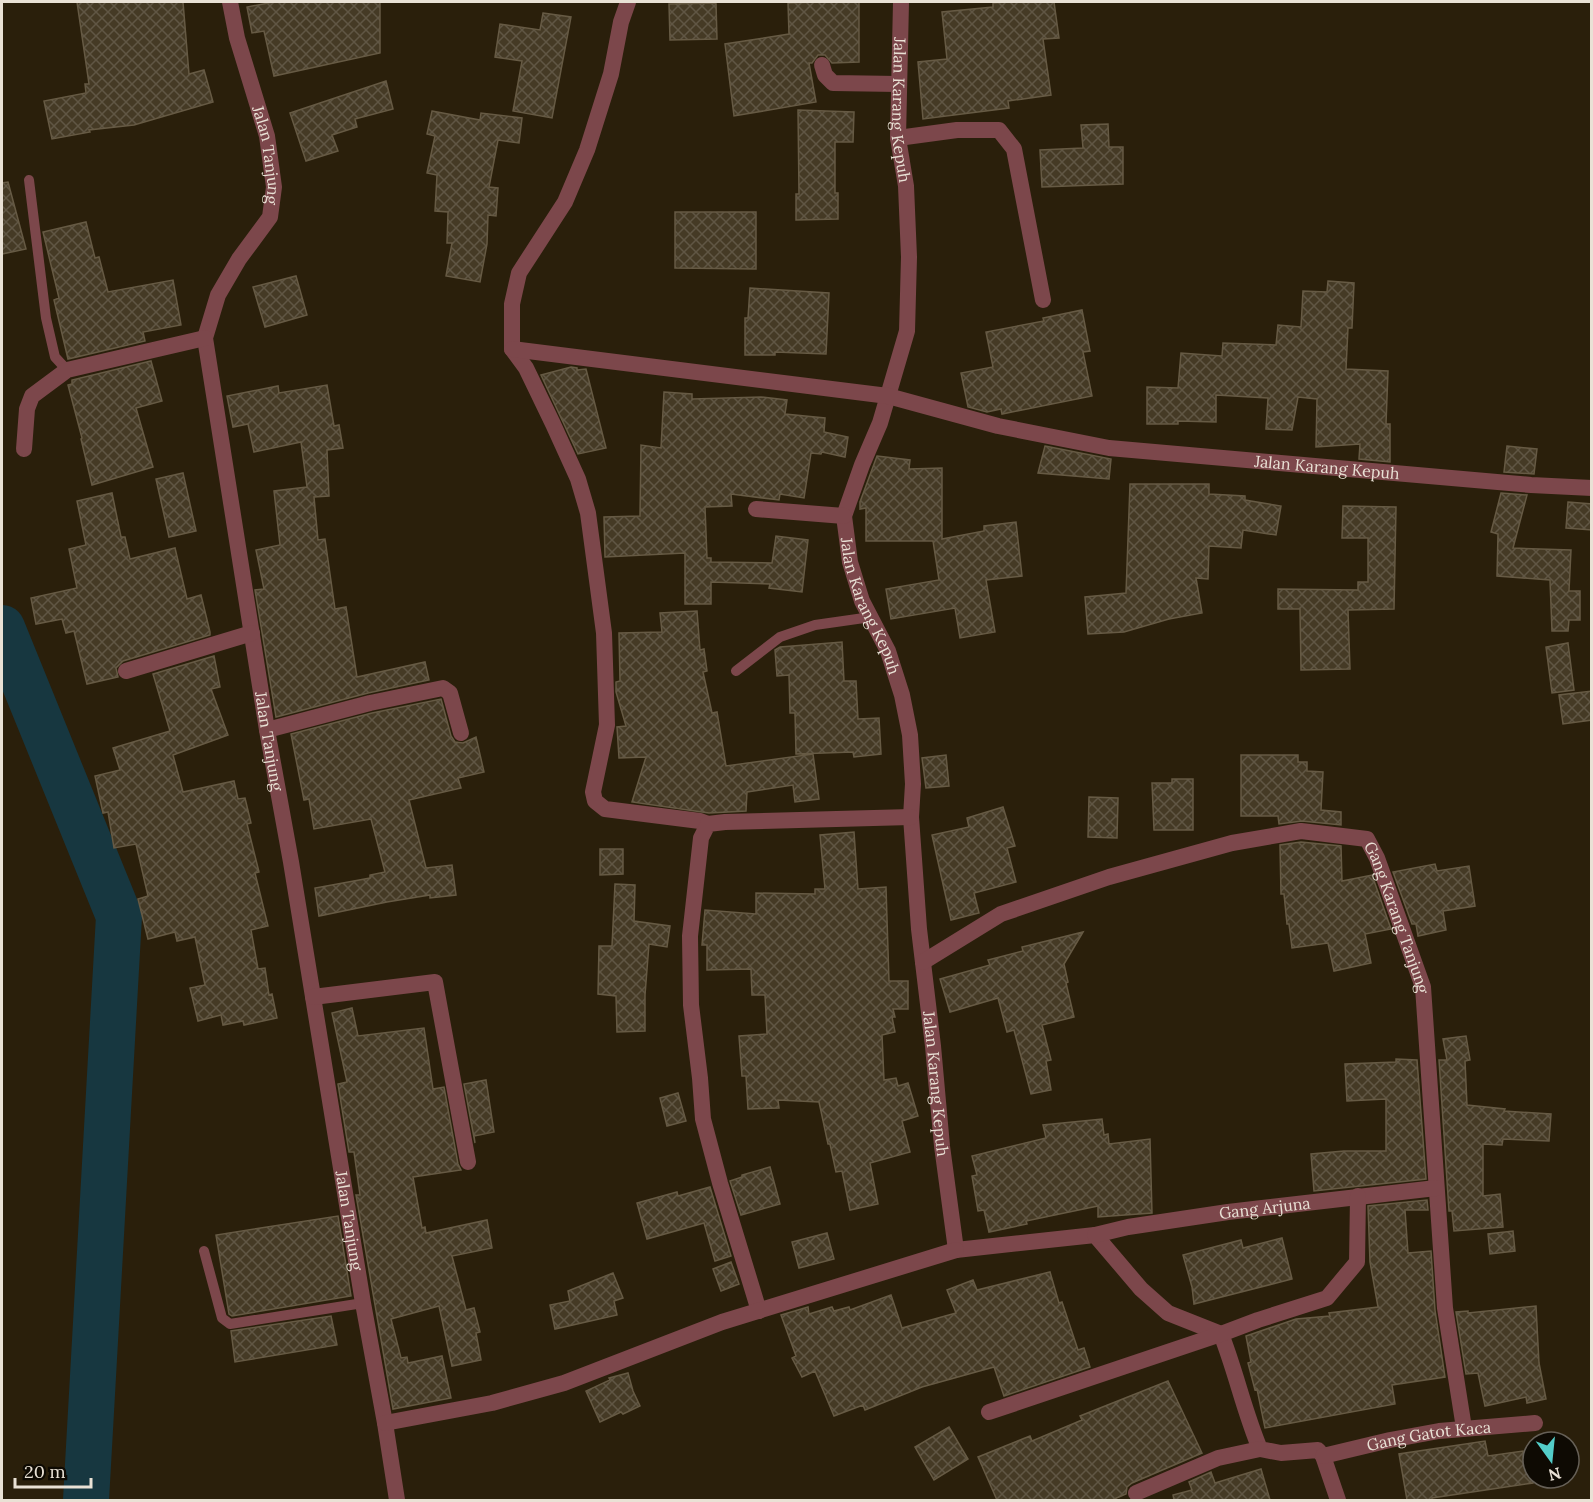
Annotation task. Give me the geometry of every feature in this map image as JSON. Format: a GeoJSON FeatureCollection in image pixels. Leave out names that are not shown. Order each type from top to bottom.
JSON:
{"type":"FeatureCollection","features":[{"type":"Feature","properties":{"kind":"street","name":"Jalan Tanjung"},"geometry":{"type":"LineString","coordinates":[[230,2],[237,38],[267,136],[274,187],[270,217],[239,259],[218,295],[204,338],[267,730],[398,1500]]}},
{"type":"Feature","properties":{"kind":"street"},"geometry":{"type":"LineString","coordinates":[[628,2],[621,22],[611,74],[587,150],[565,202],[519,273],[512,303],[512,349],[526,368],[553,424],[578,479],[588,513],[604,633],[607,713],[607,724],[593,792],[596,801],[605,809],[700,821],[708,825],[725,822],[911,817]]}},
{"type":"Feature","properties":{"kind":"street","name":"Jalan Karang Kepuh"},"geometry":{"type":"LineString","coordinates":[[901,2],[898,138],[906,186],[909,245],[907,331],[880,423],[844,516],[850,562],[862,601],[888,651],[902,695],[910,735],[913,784],[911,817],[923,962],[942,1146],[956,1250]]}},
{"type":"Feature","properties":{"kind":"street"},"geometry":{"type":"LineString","coordinates":[[822,65],[825,75],[833,83],[898,84]]}},
{"type":"Feature","properties":{"kind":"street"},"geometry":{"type":"LineString","coordinates":[[898,138],[957,130],[999,130],[1014,149],[1043,300]]}},
{"type":"Feature","properties":{"kind":"street"},"geometry":{"type":"LineString","coordinates":[[24,449],[27,409],[32,396],[68,370],[204,338]]}},
{"type":"Feature","properties":{"kind":"street"},"geometry":{"type":"LineString","coordinates":[[512,349],[888,396]]}},
{"type":"Feature","properties":{"kind":"street","name":"Jalan Karang Kepuh"},"geometry":{"type":"LineString","coordinates":[[888,396],[998,426],[1109,448],[1532,485],[1592,488]]}},
{"type":"Feature","properties":{"kind":"street"},"geometry":{"type":"LineString","coordinates":[[756,509],[844,516]]}},
{"type":"Feature","properties":{"kind":"street"},"geometry":{"type":"LineString","coordinates":[[126,671],[252,633]]}},
{"type":"Feature","properties":{"kind":"street"},"geometry":{"type":"LineString","coordinates":[[267,730],[370,703],[443,688],[450,693],[461,733]]}},
{"type":"Feature","properties":{"kind":"street"},"geometry":{"type":"LineString","coordinates":[[708,825],[701,838],[690,936],[691,1005],[703,1119],[759,1311]]}},
{"type":"Feature","properties":{"kind":"street","name":"Gang Karang Tanjung"},"geometry":{"type":"LineString","coordinates":[[923,962],[1002,914],[1108,877],[1232,843],[1301,831],[1367,839],[1377,858],[1424,987],[1445,1308],[1464,1428]]}},
{"type":"Feature","properties":{"kind":"street"},"geometry":{"type":"LineString","coordinates":[[313,997],[435,982],[468,1162]]}},
{"type":"Feature","properties":{"kind":"street","name":"Gang Arjuna"},"geometry":{"type":"LineString","coordinates":[[1095,1235],[1128,1227],[1228,1212],[1436,1188]]}},
{"type":"Feature","properties":{"kind":"street"},"geometry":{"type":"LineString","coordinates":[[989,1412],[1328,1298],[1357,1262],[1358,1196]]}},
{"type":"Feature","properties":{"kind":"street"},"geometry":{"type":"LineString","coordinates":[[386,1423],[492,1403],[564,1383],[722,1322],[956,1250],[1095,1235],[1141,1289],[1168,1313],[1221,1334],[1235,1369],[1249,1422],[1260,1449]]}},
{"type":"Feature","properties":{"kind":"street","name":"Gang Gatot Kaca"},"geometry":{"type":"LineString","coordinates":[[1323,1456],[1390,1440],[1464,1428],[1535,1423]]}},
{"type":"Feature","properties":{"kind":"street"},"geometry":{"type":"LineString","coordinates":[[1136,1492],[1218,1458],[1260,1449],[1281,1453],[1318,1450],[1323,1456],[1338,1500]]}},
{"type":"Feature","properties":{"kind":"lane"},"geometry":{"type":"LineString","coordinates":[[29,180],[46,318],[55,357],[68,370]]}},
{"type":"Feature","properties":{"kind":"lane"},"geometry":{"type":"LineString","coordinates":[[736,671],[780,637],[815,625],[871,618]]}},
{"type":"Feature","properties":{"kind":"lane"},"geometry":{"type":"LineString","coordinates":[[204,1251],[222,1318],[230,1324],[363,1303]]}},
{"type":"Feature","properties":{"kind":"building"},"geometry":{"type":"Polygon","coordinates":[[[77,2],[183,2],[189,74],[204,70],[213,102],[134,125],[89,130],[90,132],[52,139],[44,101],[86,93],[85,84],[89,84],[77,2]]]}},
{"type":"Feature","properties":{"kind":"building"},"geometry":{"type":"Polygon","coordinates":[[[274,2],[380,2],[380,53],[274,76],[264,31],[252,33],[247,7],[274,2]]]}},
{"type":"Feature","properties":{"kind":"building"},"geometry":{"type":"Polygon","coordinates":[[[859,2],[859,62],[832,63],[825,55],[818,55],[812,63],[809,63],[816,102],[734,116],[725,44],[789,34],[788,3],[859,2]]]}},
{"type":"Feature","properties":{"kind":"building"},"geometry":{"type":"Polygon","coordinates":[[[1054,2],[1059,38],[1043,39],[1051,95],[1008,101],[1009,108],[923,119],[918,62],[947,59],[942,12],[993,7],[993,3],[1054,2]]]}},
{"type":"Feature","properties":{"kind":"building"},"geometry":{"type":"Polygon","coordinates":[[[716,3],[717,39],[670,40],[669,4],[716,3]]]}},
{"type":"Feature","properties":{"kind":"building"},"geometry":{"type":"Polygon","coordinates":[[[543,13],[571,17],[552,118],[513,111],[522,61],[495,57],[500,24],[540,30],[543,13]]]}},
{"type":"Feature","properties":{"kind":"building"},"geometry":{"type":"Polygon","coordinates":[[[386,81],[393,109],[355,119],[357,127],[332,135],[338,151],[306,161],[290,113],[386,81]]]}},
{"type":"Feature","properties":{"kind":"building"},"geometry":{"type":"Polygon","coordinates":[[[798,110],[854,112],[853,142],[835,142],[835,193],[838,193],[838,219],[796,220],[796,194],[799,194],[798,110]]]}},
{"type":"Feature","properties":{"kind":"building"},"geometry":{"type":"Polygon","coordinates":[[[432,111],[480,120],[481,113],[522,118],[519,143],[498,140],[489,187],[498,188],[496,216],[488,215],[487,244],[480,282],[446,276],[452,243],[447,243],[448,212],[435,211],[437,175],[427,173],[435,136],[427,134],[432,111]]]}},
{"type":"Feature","properties":{"kind":"building"},"geometry":{"type":"Polygon","coordinates":[[[1108,124],[1109,147],[1123,147],[1123,184],[1042,187],[1040,150],[1083,148],[1081,125],[1108,124]]]}},
{"type":"Feature","properties":{"kind":"building"},"geometry":{"type":"Polygon","coordinates":[[[8,182],[26,249],[2,254],[2,183],[8,182]]]}},
{"type":"Feature","properties":{"kind":"building"},"geometry":{"type":"Polygon","coordinates":[[[675,212],[756,212],[756,269],[675,268],[675,212]]]}},
{"type":"Feature","properties":{"kind":"building"},"geometry":{"type":"Polygon","coordinates":[[[86,222],[95,258],[99,257],[108,292],[173,280],[181,325],[143,332],[145,341],[68,359],[54,300],[59,298],[43,232],[86,222]]]}},
{"type":"Feature","properties":{"kind":"building"},"geometry":{"type":"Polygon","coordinates":[[[296,276],[307,315],[265,327],[253,287],[296,276]]]}},
{"type":"Feature","properties":{"kind":"building"},"geometry":{"type":"Polygon","coordinates":[[[1328,281],[1354,283],[1352,328],[1348,328],[1346,369],[1388,371],[1386,424],[1390,424],[1390,462],[1359,459],[1360,444],[1316,447],[1317,399],[1298,397],[1292,430],[1266,429],[1268,398],[1216,395],[1216,422],[1178,421],[1178,424],[1147,424],[1147,387],[1178,388],[1181,353],[1222,356],[1223,343],[1276,345],[1278,325],[1301,327],[1303,291],[1327,292],[1328,281]]]}},
{"type":"Feature","properties":{"kind":"building"},"geometry":{"type":"Polygon","coordinates":[[[750,288],[829,293],[826,354],[775,352],[775,355],[745,355],[745,318],[748,318],[750,288]]]}},
{"type":"Feature","properties":{"kind":"building"},"geometry":{"type":"Polygon","coordinates":[[[1082,310],[1090,351],[1083,352],[1092,396],[1002,414],[1001,409],[987,412],[968,407],[961,373],[993,367],[986,332],[1044,321],[1043,318],[1082,310]]]}},
{"type":"Feature","properties":{"kind":"building"},"geometry":{"type":"Polygon","coordinates":[[[151,361],[162,401],[136,408],[153,467],[92,485],[68,385],[72,384],[72,380],[151,361]]]}},
{"type":"Feature","properties":{"kind":"building"},"geometry":{"type":"Polygon","coordinates":[[[571,367],[577,370],[586,369],[606,448],[578,454],[541,375],[571,367]]]}},
{"type":"Feature","properties":{"kind":"building"},"geometry":{"type":"Polygon","coordinates":[[[327,385],[334,426],[339,425],[343,448],[327,450],[329,496],[314,497],[318,540],[325,539],[335,609],[346,607],[357,677],[425,662],[429,680],[276,717],[255,590],[264,589],[256,550],[280,545],[274,491],[307,487],[301,442],[254,452],[248,424],[233,427],[227,396],[278,386],[279,393],[327,385]]]}},
{"type":"Feature","properties":{"kind":"building"},"geometry":{"type":"Polygon","coordinates":[[[664,392],[692,394],[692,399],[761,397],[787,400],[785,414],[825,418],[824,432],[848,437],[845,457],[822,452],[821,454],[811,453],[804,498],[780,494],[779,500],[731,494],[732,506],[705,507],[707,558],[711,558],[711,562],[772,563],[776,536],[808,540],[802,592],[769,588],[770,584],[711,582],[711,604],[685,604],[685,553],[605,557],[604,517],[640,516],[641,445],[661,448],[664,392]]]}},
{"type":"Feature","properties":{"kind":"building"},"geometry":{"type":"Polygon","coordinates":[[[1045,446],[1111,459],[1109,479],[1038,473],[1045,446]]]}},
{"type":"Feature","properties":{"kind":"building"},"geometry":{"type":"Polygon","coordinates":[[[1507,446],[1537,449],[1534,474],[1504,472],[1507,446]]]}},
{"type":"Feature","properties":{"kind":"building"},"geometry":{"type":"Polygon","coordinates":[[[877,456],[910,460],[909,469],[942,468],[942,539],[984,531],[984,526],[1016,522],[1022,576],[986,580],[995,632],[960,638],[955,608],[891,619],[886,589],[939,580],[933,541],[866,541],[866,508],[860,509],[860,502],[877,456]]]}},
{"type":"Feature","properties":{"kind":"building"},"geometry":{"type":"Polygon","coordinates":[[[183,473],[196,531],[169,537],[156,479],[183,473]]]}},
{"type":"Feature","properties":{"kind":"building"},"geometry":{"type":"Polygon","coordinates":[[[1130,484],[1209,484],[1209,494],[1245,496],[1245,500],[1281,506],[1276,535],[1243,530],[1241,548],[1209,546],[1208,579],[1196,578],[1202,613],[1169,619],[1124,632],[1088,634],[1085,597],[1126,593],[1130,484]]]}},
{"type":"Feature","properties":{"kind":"building"},"geometry":{"type":"Polygon","coordinates":[[[112,493],[121,537],[125,537],[130,559],[175,548],[187,599],[201,595],[210,635],[123,661],[116,668],[118,677],[87,684],[74,631],[66,633],[62,619],[36,624],[31,598],[77,588],[69,549],[86,545],[77,501],[112,493]]]}},
{"type":"Feature","properties":{"kind":"building"},"geometry":{"type":"Polygon","coordinates":[[[1501,493],[1527,495],[1513,548],[1571,550],[1569,591],[1580,591],[1580,620],[1569,620],[1568,631],[1552,631],[1550,580],[1497,576],[1498,534],[1491,532],[1501,493]]]}},
{"type":"Feature","properties":{"kind":"building"},"geometry":{"type":"Polygon","coordinates":[[[1568,502],[1592,504],[1592,530],[1566,528],[1568,502]]]}},
{"type":"Feature","properties":{"kind":"building"},"geometry":{"type":"Polygon","coordinates":[[[1343,506],[1396,507],[1394,609],[1348,610],[1350,669],[1301,670],[1300,609],[1278,609],[1278,589],[1358,590],[1358,582],[1368,582],[1368,538],[1342,538],[1343,506]]]}},
{"type":"Feature","properties":{"kind":"building"},"geometry":{"type":"Polygon","coordinates":[[[697,611],[700,650],[704,649],[707,671],[703,672],[712,713],[717,712],[726,766],[813,754],[819,799],[795,802],[793,785],[747,792],[746,811],[709,813],[632,802],[646,757],[619,758],[617,727],[626,726],[616,692],[616,682],[620,681],[619,633],[662,632],[660,613],[697,611]]]}},
{"type":"Feature","properties":{"kind":"building"},"geometry":{"type":"Polygon","coordinates":[[[842,642],[844,681],[856,681],[858,719],[879,718],[881,754],[854,757],[853,752],[796,754],[795,713],[790,713],[789,675],[777,676],[775,650],[780,647],[842,642]]]}},
{"type":"Feature","properties":{"kind":"building"},"geometry":{"type":"Polygon","coordinates":[[[1568,643],[1574,690],[1552,693],[1546,647],[1568,643]]]}},
{"type":"Feature","properties":{"kind":"building"},"geometry":{"type":"Polygon","coordinates":[[[214,656],[220,687],[211,689],[228,735],[173,755],[183,792],[234,781],[238,799],[245,798],[251,823],[247,824],[259,872],[255,873],[268,926],[251,930],[258,969],[265,968],[269,995],[272,994],[277,1018],[244,1025],[243,1021],[223,1025],[221,1015],[198,1021],[190,988],[205,985],[195,937],[177,941],[175,932],[148,939],[138,899],[148,896],[136,844],[114,848],[108,812],[103,813],[95,776],[120,770],[113,748],[170,731],[153,674],[214,656]]]}},
{"type":"Feature","properties":{"kind":"building"},"geometry":{"type":"Polygon","coordinates":[[[1592,691],[1592,720],[1563,724],[1559,695],[1592,691]]]}},
{"type":"Feature","properties":{"kind":"building"},"geometry":{"type":"Polygon","coordinates":[[[441,699],[451,736],[455,742],[463,743],[476,737],[484,772],[458,778],[461,788],[409,800],[426,868],[452,865],[456,895],[430,898],[430,895],[319,916],[315,888],[370,878],[370,875],[385,872],[371,819],[314,829],[309,799],[304,800],[291,734],[372,713],[441,699]]]}},
{"type":"Feature","properties":{"kind":"building"},"geometry":{"type":"Polygon","coordinates":[[[946,755],[949,786],[926,788],[922,758],[946,755]]]}},
{"type":"Feature","properties":{"kind":"building"},"geometry":{"type":"Polygon","coordinates":[[[1241,755],[1298,755],[1298,762],[1307,762],[1307,771],[1323,772],[1321,810],[1341,812],[1341,825],[1302,821],[1279,824],[1278,816],[1241,816],[1241,755]]]}},
{"type":"Feature","properties":{"kind":"building"},"geometry":{"type":"Polygon","coordinates":[[[1172,779],[1193,779],[1193,830],[1154,830],[1152,783],[1172,783],[1172,779]]]}},
{"type":"Feature","properties":{"kind":"building"},"geometry":{"type":"Polygon","coordinates":[[[1089,797],[1118,798],[1117,838],[1088,837],[1089,797]]]}},
{"type":"Feature","properties":{"kind":"building"},"geometry":{"type":"Polygon","coordinates":[[[1003,807],[1015,846],[1007,848],[1016,882],[974,893],[979,913],[951,920],[932,835],[969,827],[967,818],[1003,807]]]}},
{"type":"Feature","properties":{"kind":"building"},"geometry":{"type":"Polygon","coordinates":[[[854,832],[858,889],[886,887],[889,981],[908,981],[908,1009],[893,1009],[895,1032],[882,1035],[884,1080],[896,1078],[898,1086],[908,1083],[918,1116],[902,1121],[910,1152],[870,1163],[878,1204],[850,1210],[842,1171],[836,1172],[819,1102],[778,1100],[779,1108],[748,1109],[746,1076],[742,1076],[739,1036],[767,1034],[765,995],[752,995],[751,969],[707,970],[707,945],[702,945],[705,910],[756,914],[756,893],[815,894],[815,889],[825,889],[820,835],[854,832]]]}},
{"type":"Feature","properties":{"kind":"building"},"geometry":{"type":"Polygon","coordinates":[[[1301,842],[1341,846],[1342,881],[1372,875],[1391,929],[1365,934],[1371,963],[1334,971],[1328,943],[1292,948],[1284,894],[1281,894],[1280,845],[1301,842]]]}},
{"type":"Feature","properties":{"kind":"building"},"geometry":{"type":"Polygon","coordinates":[[[600,849],[623,849],[623,874],[600,875],[600,849]]]}},
{"type":"Feature","properties":{"kind":"building"},"geometry":{"type":"Polygon","coordinates":[[[1435,864],[1437,871],[1469,866],[1475,906],[1443,911],[1446,930],[1418,936],[1416,924],[1412,924],[1393,872],[1435,864]]]}},
{"type":"Feature","properties":{"kind":"building"},"geometry":{"type":"Polygon","coordinates":[[[615,884],[635,885],[634,921],[670,926],[667,947],[649,944],[645,1031],[617,1032],[616,996],[598,994],[599,946],[612,946],[615,884]]]}},
{"type":"Feature","properties":{"kind":"building"},"geometry":{"type":"Polygon","coordinates":[[[1083,932],[1064,964],[1074,1017],[1042,1025],[1051,1060],[1046,1061],[1051,1090],[1031,1094],[1014,1030],[1007,1032],[998,998],[950,1012],[940,979],[990,965],[988,960],[1023,951],[1022,947],[1083,932]]]}},
{"type":"Feature","properties":{"kind":"building"},"geometry":{"type":"Polygon","coordinates":[[[352,1008],[358,1036],[424,1028],[433,1089],[444,1087],[461,1170],[413,1177],[422,1228],[425,1227],[426,1233],[487,1220],[492,1248],[452,1256],[466,1310],[474,1308],[480,1332],[476,1333],[481,1360],[452,1366],[439,1306],[391,1319],[401,1358],[407,1357],[408,1363],[442,1356],[451,1398],[393,1409],[356,1195],[360,1195],[354,1152],[349,1152],[338,1084],[347,1082],[332,1013],[352,1008]]]}},
{"type":"Feature","properties":{"kind":"building"},"geometry":{"type":"Polygon","coordinates":[[[1466,1036],[1470,1060],[1465,1061],[1467,1105],[1505,1109],[1504,1111],[1551,1114],[1549,1141],[1503,1139],[1502,1145],[1483,1144],[1483,1196],[1500,1194],[1503,1227],[1454,1231],[1452,1211],[1449,1211],[1439,1060],[1447,1060],[1443,1039],[1466,1036]]]}},
{"type":"Feature","properties":{"kind":"building"},"geometry":{"type":"Polygon","coordinates":[[[1396,1059],[1417,1060],[1426,1179],[1314,1191],[1311,1154],[1386,1151],[1386,1099],[1347,1101],[1345,1064],[1396,1062],[1396,1059]]]}},
{"type":"Feature","properties":{"kind":"building"},"geometry":{"type":"Polygon","coordinates":[[[486,1080],[494,1132],[474,1136],[475,1143],[464,1084],[486,1080]]]}},
{"type":"Feature","properties":{"kind":"building"},"geometry":{"type":"Polygon","coordinates":[[[678,1093],[686,1121],[667,1126],[660,1098],[678,1093]]]}},
{"type":"Feature","properties":{"kind":"building"},"geometry":{"type":"Polygon","coordinates":[[[1102,1119],[1104,1135],[1108,1134],[1109,1144],[1150,1139],[1152,1213],[1098,1217],[1098,1206],[1026,1221],[1027,1224],[989,1232],[984,1210],[978,1211],[972,1176],[977,1175],[972,1156],[1046,1138],[1043,1125],[1102,1119]]]}},
{"type":"Feature","properties":{"kind":"building"},"geometry":{"type":"Polygon","coordinates":[[[770,1167],[780,1204],[741,1215],[730,1181],[770,1167]]]}},
{"type":"Feature","properties":{"kind":"building"},"geometry":{"type":"Polygon","coordinates":[[[710,1187],[731,1256],[715,1261],[704,1223],[647,1239],[637,1203],[677,1192],[678,1196],[710,1187]]]}},
{"type":"Feature","properties":{"kind":"building"},"geometry":{"type":"Polygon","coordinates":[[[1427,1200],[1428,1210],[1405,1210],[1408,1253],[1431,1251],[1435,1310],[1445,1377],[1392,1385],[1395,1404],[1265,1428],[1257,1389],[1255,1390],[1248,1363],[1251,1362],[1246,1336],[1296,1319],[1330,1316],[1329,1313],[1378,1307],[1370,1262],[1368,1206],[1427,1200]]]}},
{"type":"Feature","properties":{"kind":"building"},"geometry":{"type":"Polygon","coordinates":[[[338,1216],[351,1296],[232,1316],[229,1314],[216,1235],[338,1216]]]}},
{"type":"Feature","properties":{"kind":"building"},"geometry":{"type":"Polygon","coordinates":[[[1513,1231],[1515,1251],[1490,1254],[1488,1234],[1513,1231]]]}},
{"type":"Feature","properties":{"kind":"building"},"geometry":{"type":"Polygon","coordinates":[[[827,1233],[834,1259],[799,1268],[792,1242],[827,1233]]]}},
{"type":"Feature","properties":{"kind":"building"},"geometry":{"type":"Polygon","coordinates":[[[1282,1238],[1292,1279],[1194,1304],[1183,1255],[1241,1240],[1243,1248],[1282,1238]]]}},
{"type":"Feature","properties":{"kind":"building"},"geometry":{"type":"Polygon","coordinates":[[[731,1262],[739,1284],[721,1291],[713,1269],[731,1262]]]}},
{"type":"Feature","properties":{"kind":"building"},"geometry":{"type":"Polygon","coordinates":[[[1050,1272],[1059,1303],[1062,1302],[1078,1350],[1084,1348],[1090,1367],[1004,1396],[994,1367],[922,1387],[865,1410],[863,1405],[834,1416],[815,1371],[802,1377],[792,1358],[796,1356],[781,1315],[808,1307],[809,1314],[832,1307],[834,1311],[849,1307],[850,1310],[891,1295],[902,1328],[956,1313],[947,1290],[973,1280],[977,1290],[1050,1272]]]}},
{"type":"Feature","properties":{"kind":"building"},"geometry":{"type":"Polygon","coordinates":[[[613,1273],[623,1298],[614,1301],[617,1315],[555,1329],[550,1305],[570,1301],[568,1291],[613,1273]]]}},
{"type":"Feature","properties":{"kind":"building"},"geometry":{"type":"Polygon","coordinates":[[[1536,1306],[1539,1363],[1546,1399],[1527,1403],[1526,1397],[1485,1406],[1478,1373],[1466,1374],[1456,1312],[1468,1311],[1468,1313],[1536,1306]]]}},
{"type":"Feature","properties":{"kind":"building"},"geometry":{"type":"Polygon","coordinates":[[[331,1316],[337,1345],[235,1362],[231,1331],[331,1316]]]}},
{"type":"Feature","properties":{"kind":"building"},"geometry":{"type":"Polygon","coordinates":[[[628,1373],[640,1406],[600,1422],[586,1391],[610,1380],[609,1378],[628,1373]]]}},
{"type":"Feature","properties":{"kind":"building"},"geometry":{"type":"Polygon","coordinates":[[[1168,1381],[1202,1453],[1132,1483],[1127,1487],[1126,1494],[1112,1500],[997,1500],[978,1457],[1030,1436],[1032,1441],[1082,1420],[1080,1416],[1168,1381]]]}},
{"type":"Feature","properties":{"kind":"building"},"geometry":{"type":"Polygon","coordinates":[[[949,1427],[968,1459],[934,1480],[915,1447],[949,1427]]]}},
{"type":"Feature","properties":{"kind":"building"},"geometry":{"type":"Polygon","coordinates":[[[1485,1441],[1488,1456],[1521,1451],[1521,1485],[1432,1498],[1432,1500],[1407,1500],[1399,1454],[1485,1441]]]}},
{"type":"Feature","properties":{"kind":"building"},"geometry":{"type":"Polygon","coordinates":[[[1261,1469],[1270,1500],[1174,1500],[1173,1495],[1192,1490],[1189,1482],[1211,1472],[1215,1483],[1261,1469]]]}},
{"type":"Feature","properties":{"kind":"waterway"},"geometry":{"type":"LineString","coordinates":[[2,628],[119,916],[86,1500]]}}]}
